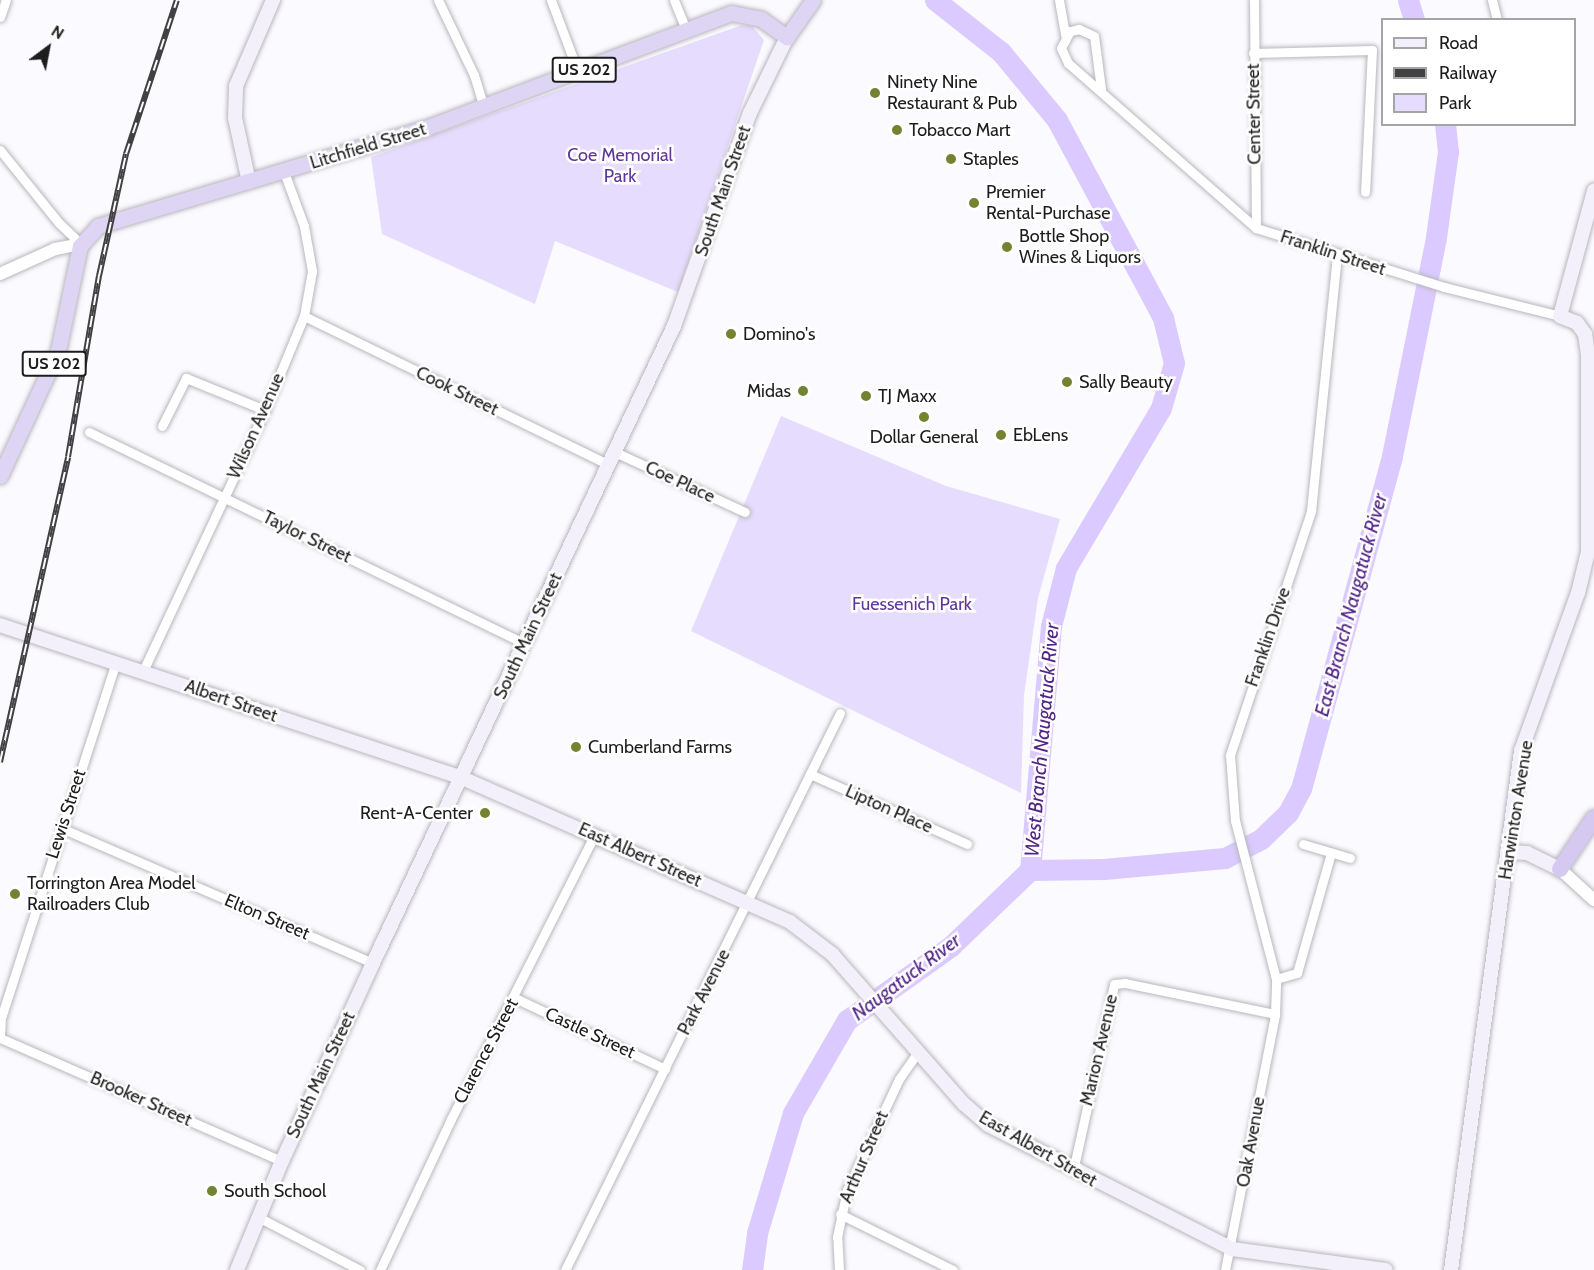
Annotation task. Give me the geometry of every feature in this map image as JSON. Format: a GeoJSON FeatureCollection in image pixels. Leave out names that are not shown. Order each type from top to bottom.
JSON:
{"type":"FeatureCollection","features":[{"type":"Feature","properties":{"kind":"highway","name":"South Main Street"},"geometry":{"type":"LineString","coordinates":[[787,37],[808,1]]}},
{"type":"Feature","properties":{"kind":"highway","name":"Litchfield Street"},"geometry":{"type":"LineString","coordinates":[[81,244],[92,230],[111,220],[284,172],[484,107],[744,6],[787,37]]}},
{"type":"Feature","properties":{"kind":"highway","name":"US 202"},"geometry":{"type":"LineString","coordinates":[[0,476],[50,376],[81,244]]}},
{"type":"Feature","properties":{"kind":"highway"},"geometry":{"type":"LineString","coordinates":[[1560,869],[1594,818]]}},
{"type":"Feature","properties":{"kind":"main road"},"geometry":{"type":"LineString","coordinates":[[249,182],[235,118],[236,86],[273,0]]}},
{"type":"Feature","properties":{"kind":"main road","name":"South Main Street"},"geometry":{"type":"LineString","coordinates":[[237,1270],[282,1161],[373,963],[674,326],[750,113],[787,37]]}},
{"type":"Feature","properties":{"kind":"main road"},"geometry":{"type":"LineString","coordinates":[[1560,316],[1594,191]]}},
{"type":"Feature","properties":{"kind":"main road","name":"Franklin Street"},"geometry":{"type":"LineString","coordinates":[[1560,316],[1577,323],[1584,334],[1591,356]]}},
{"type":"Feature","properties":{"kind":"main road","name":"Harwinton Avenue"},"geometry":{"type":"LineString","coordinates":[[1451,1270],[1489,1010],[1521,750],[1578,593],[1588,552],[1591,529],[1591,356]]}},
{"type":"Feature","properties":{"kind":"main road","name":"Albert Street"},"geometry":{"type":"LineString","coordinates":[[0,625],[462,778]]}},
{"type":"Feature","properties":{"kind":"main road","name":"East Albert Street"},"geometry":{"type":"LineString","coordinates":[[462,778],[595,834],[798,927],[832,954],[918,1052],[988,1125],[1073,1171],[1232,1249],[1386,1270]]}},
{"type":"Feature","properties":{"kind":"main road"},"geometry":{"type":"LineString","coordinates":[[1507,852],[1527,853],[1560,869]]}},
{"type":"Feature","properties":{"kind":"street"},"geometry":{"type":"LineString","coordinates":[[0,18],[6,0]]}},
{"type":"Feature","properties":{"kind":"street"},"geometry":{"type":"LineString","coordinates":[[438,0],[474,75],[484,107]]}},
{"type":"Feature","properties":{"kind":"street"},"geometry":{"type":"LineString","coordinates":[[551,0],[578,72]]}},
{"type":"Feature","properties":{"kind":"street"},"geometry":{"type":"LineString","coordinates":[[674,0],[686,29]]}},
{"type":"Feature","properties":{"kind":"street"},"geometry":{"type":"LineString","coordinates":[[1059,0],[1065,35],[1079,29],[1094,36],[1101,89]]}},
{"type":"Feature","properties":{"kind":"street","name":"Center Street"},"geometry":{"type":"LineString","coordinates":[[1254,0],[1252,53],[1256,228]]}},
{"type":"Feature","properties":{"kind":"street"},"geometry":{"type":"LineString","coordinates":[[1492,0],[1496,18]]}},
{"type":"Feature","properties":{"kind":"street","name":"Franklin Street"},"geometry":{"type":"LineString","coordinates":[[1065,35],[1063,57],[1256,228],[1336,256],[1444,287],[1560,316]]}},
{"type":"Feature","properties":{"kind":"street"},"geometry":{"type":"LineString","coordinates":[[1252,53],[1372,50],[1365,192]]}},
{"type":"Feature","properties":{"kind":"street"},"geometry":{"type":"LineString","coordinates":[[0,150],[59,223],[81,244]]}},
{"type":"Feature","properties":{"kind":"street","name":"Wilson Avenue"},"geometry":{"type":"LineString","coordinates":[[143,671],[265,410],[304,316],[312,271],[304,226],[284,172]]}},
{"type":"Feature","properties":{"kind":"street","name":"Litchfield Street"},"geometry":{"type":"LineString","coordinates":[[0,274],[55,249],[81,244]]}},
{"type":"Feature","properties":{"kind":"street","name":"Franklin Drive"},"geometry":{"type":"LineString","coordinates":[[1275,1014],[1276,979],[1235,821],[1230,755],[1311,511],[1336,256]]}},
{"type":"Feature","properties":{"kind":"street","name":"Cook Street"},"geometry":{"type":"LineString","coordinates":[[304,316],[609,465]]}},
{"type":"Feature","properties":{"kind":"street"},"geometry":{"type":"LineString","coordinates":[[162,426],[186,378],[265,410]]}},
{"type":"Feature","properties":{"kind":"street","name":"Taylor Street"},"geometry":{"type":"LineString","coordinates":[[90,432],[524,643]]}},
{"type":"Feature","properties":{"kind":"street","name":"Coe Place"},"geometry":{"type":"LineString","coordinates":[[615,452],[744,512]]}},
{"type":"Feature","properties":{"kind":"street","name":"Lewis Street"},"geometry":{"type":"LineString","coordinates":[[0,1037],[1,1018],[116,662]]}},
{"type":"Feature","properties":{"kind":"street","name":"Park Avenue"},"geometry":{"type":"LineString","coordinates":[[565,1270],[840,713]]}},
{"type":"Feature","properties":{"kind":"street","name":"Lipton Place"},"geometry":{"type":"LineString","coordinates":[[810,774],[967,844]]}},
{"type":"Feature","properties":{"kind":"street","name":"Elton Street"},"geometry":{"type":"LineString","coordinates":[[61,828],[373,963]]}},
{"type":"Feature","properties":{"kind":"street","name":"Clarence Street"},"geometry":{"type":"LineString","coordinates":[[381,1270],[451,1119],[515,998],[595,834]]}},
{"type":"Feature","properties":{"kind":"street"},"geometry":{"type":"LineString","coordinates":[[1303,844],[1350,858]]}},
{"type":"Feature","properties":{"kind":"street"},"geometry":{"type":"LineString","coordinates":[[1276,979],[1297,973],[1330,853]]}},
{"type":"Feature","properties":{"kind":"street"},"geometry":{"type":"LineString","coordinates":[[1560,869],[1594,900]]}},
{"type":"Feature","properties":{"kind":"street","name":"Marion Avenue"},"geometry":{"type":"LineString","coordinates":[[1073,1171],[1114,984],[1125,983],[1275,1014]]}},
{"type":"Feature","properties":{"kind":"street","name":"Castle Street"},"geometry":{"type":"LineString","coordinates":[[515,998],[665,1069]]}},
{"type":"Feature","properties":{"kind":"street","name":"Oak Avenue"},"geometry":{"type":"LineString","coordinates":[[1225,1270],[1232,1249],[1275,1014]]}},
{"type":"Feature","properties":{"kind":"street","name":"Brooker Street"},"geometry":{"type":"LineString","coordinates":[[0,1037],[282,1161]]}},
{"type":"Feature","properties":{"kind":"street","name":"Arthur Street"},"geometry":{"type":"LineString","coordinates":[[839,1270],[837,1237],[840,1214],[859,1162],[899,1078],[918,1052]]}},
{"type":"Feature","properties":{"kind":"street"},"geometry":{"type":"LineString","coordinates":[[840,1214],[953,1270]]}},
{"type":"Feature","properties":{"kind":"street"},"geometry":{"type":"LineString","coordinates":[[258,1217],[360,1270]]}},
{"type":"Feature","properties":{"kind":"green space","name":"Coe Memorial Park"},"geometry":{"type":"Polygon","coordinates":[[[742,25],[752,26],[764,40],[678,292],[555,241],[535,304],[382,234],[371,157],[742,25]]]}},
{"type":"Feature","properties":{"kind":"green space","name":"Fuessenich Park"},"geometry":{"type":"Polygon","coordinates":[[[781,416],[946,486],[1060,519],[1038,598],[1024,695],[1021,793],[691,631],[781,416]]]}},
{"type":"Feature","properties":{"kind":"waterway","name":"West Branch Naugatuck River"},"geometry":{"type":"LineString","coordinates":[[935,0],[1001,52],[1057,120],[1163,318],[1174,363],[1161,408],[1066,568],[1051,626],[1030,870]]}},
{"type":"Feature","properties":{"kind":"waterway","name":"East Branch Naugatuck River"},"geometry":{"type":"LineString","coordinates":[[1408,0],[1413,18]]}},
{"type":"Feature","properties":{"kind":"waterway","name":"East Branch Naugatuck River"},"geometry":{"type":"LineString","coordinates":[[1030,870],[1104,869],[1225,858],[1261,839],[1288,813],[1301,789],[1392,456],[1436,237],[1448,152],[1445,126]]}},
{"type":"Feature","properties":{"kind":"waterway","name":"Naugatuck River"},"geometry":{"type":"LineString","coordinates":[[752,1270],[757,1233],[793,1113],[847,1020],[951,946],[1030,870]]}},
{"type":"Feature","properties":{"kind":"railway"},"geometry":{"type":"LineString","coordinates":[[0,762],[68,457],[99,276],[126,154],[177,0]]}},
{"type":"Feature","properties":{"kind":"place","name":"Ninety Nine Restaurant & Pub"},"geometry":{"type":"Point","coordinates":[875,93]}},
{"type":"Feature","properties":{"kind":"place","name":"Tobacco Mart"},"geometry":{"type":"Point","coordinates":[897,130]}},
{"type":"Feature","properties":{"kind":"place","name":"Staples"},"geometry":{"type":"Point","coordinates":[951,159]}},
{"type":"Feature","properties":{"kind":"place","name":"Premier Rental-Purchase"},"geometry":{"type":"Point","coordinates":[974,203]}},
{"type":"Feature","properties":{"kind":"place","name":"Bottle Shop Wines & Liquors"},"geometry":{"type":"Point","coordinates":[1007,247]}},
{"type":"Feature","properties":{"kind":"place","name":"Domino's"},"geometry":{"type":"Point","coordinates":[731,334]}},
{"type":"Feature","properties":{"kind":"place","name":"Sally Beauty"},"geometry":{"type":"Point","coordinates":[1067,382]}},
{"type":"Feature","properties":{"kind":"place","name":"Midas"},"geometry":{"type":"Point","coordinates":[803,391]}},
{"type":"Feature","properties":{"kind":"place","name":"TJ Maxx"},"geometry":{"type":"Point","coordinates":[866,396]}},
{"type":"Feature","properties":{"kind":"place","name":"Dollar General"},"geometry":{"type":"Point","coordinates":[924,417]}},
{"type":"Feature","properties":{"kind":"place","name":"EbLens"},"geometry":{"type":"Point","coordinates":[1001,435]}},
{"type":"Feature","properties":{"kind":"place","name":"Cumberland Farms"},"geometry":{"type":"Point","coordinates":[576,747]}},
{"type":"Feature","properties":{"kind":"place","name":"Rent-A-Center"},"geometry":{"type":"Point","coordinates":[485,813]}},
{"type":"Feature","properties":{"kind":"place","name":"Torrington Area Model Railroaders Club"},"geometry":{"type":"Point","coordinates":[15,894]}},
{"type":"Feature","properties":{"kind":"place","name":"South School"},"geometry":{"type":"Point","coordinates":[212,1191]}}]}
